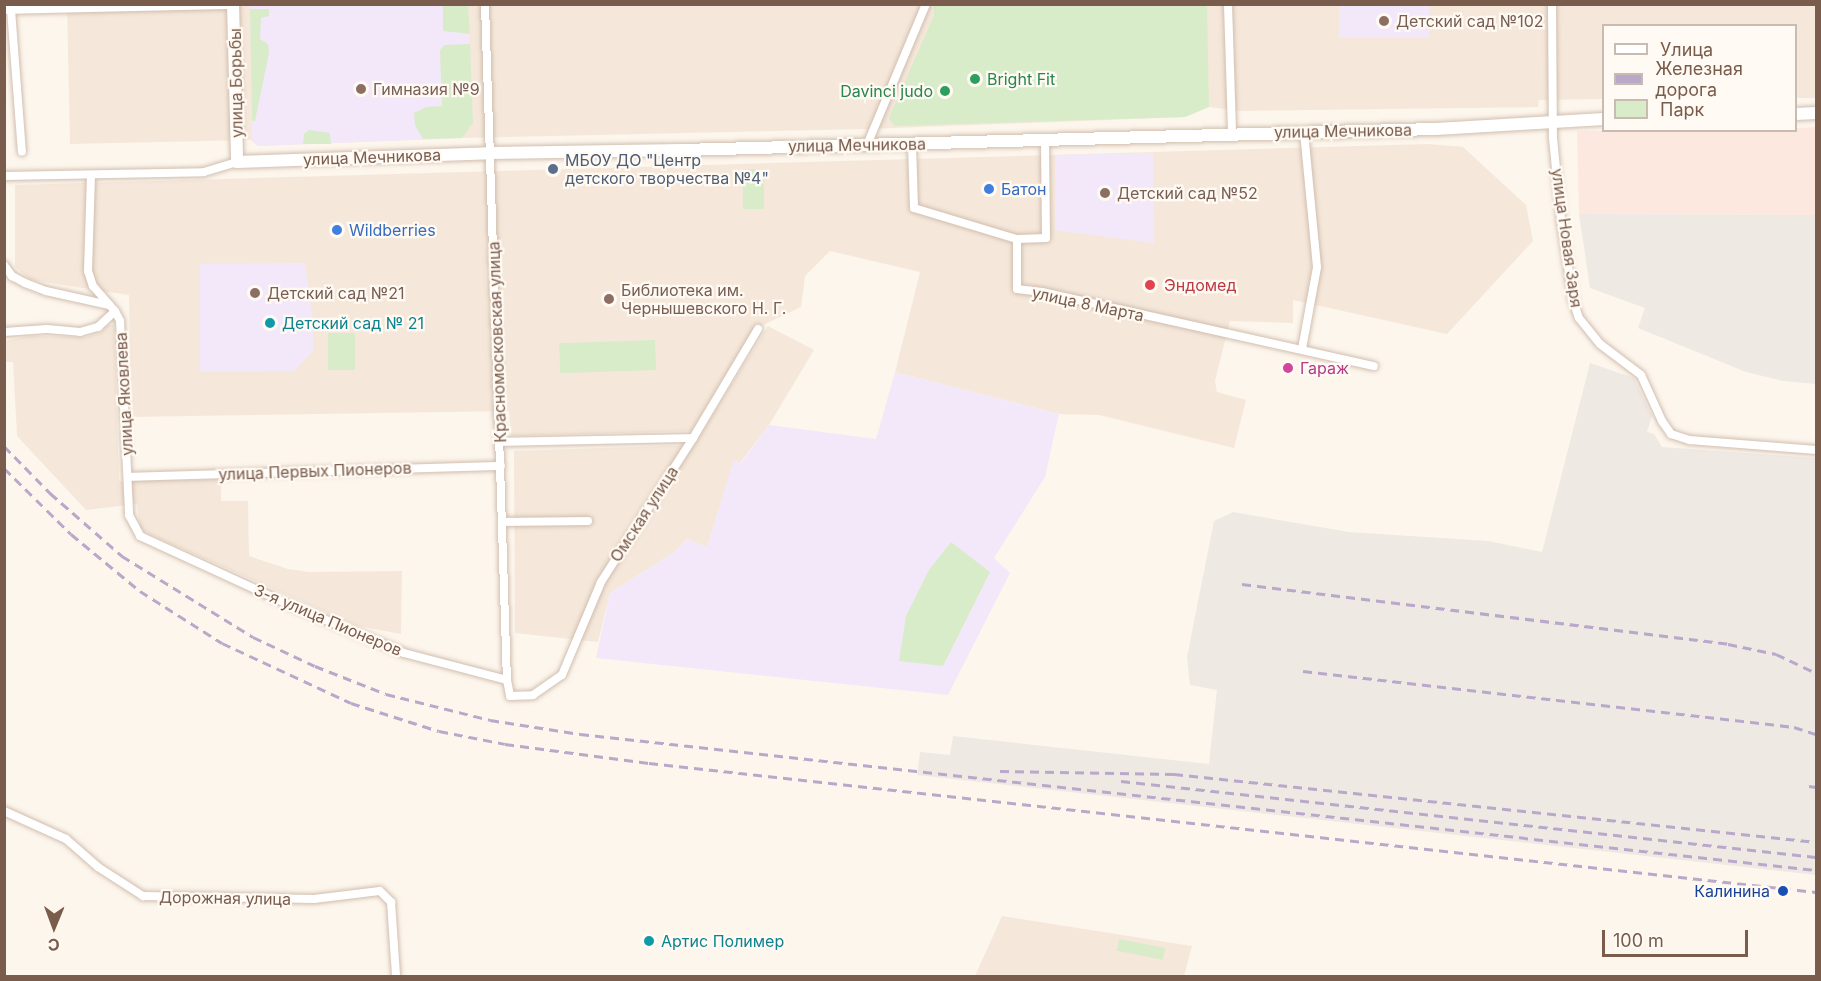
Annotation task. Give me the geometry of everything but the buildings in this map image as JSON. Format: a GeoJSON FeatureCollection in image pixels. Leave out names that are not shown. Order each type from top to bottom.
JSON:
{"type":"FeatureCollection","features":[{"type":"Feature","properties":{"kind":"street","name":"Красномосковская улица"},"geometry":{"type":"LineString","coordinates":[[484,4],[507,680]]}},
{"type":"Feature","properties":{"kind":"street"},"geometry":{"type":"LineString","coordinates":[[867,145],[926,4]]}},
{"type":"Feature","properties":{"kind":"street"},"geometry":{"type":"LineString","coordinates":[[1228,4],[1232,134]]}},
{"type":"Feature","properties":{"kind":"street","name":"улица Новая Заря"},"geometry":{"type":"LineString","coordinates":[[1552,4],[1554,122],[1561,220],[1573,300],[1579,318],[1600,344],[1641,375],[1662,421],[1671,434],[1690,440],[1816,450]]}},
{"type":"Feature","properties":{"kind":"street"},"geometry":{"type":"LineString","coordinates":[[22,152],[8,10],[233,5]]}},
{"type":"Feature","properties":{"kind":"street","name":"улица Борьбы"},"geometry":{"type":"LineString","coordinates":[[233,5],[237,162]]}},
{"type":"Feature","properties":{"kind":"street"},"geometry":{"type":"LineString","coordinates":[[1797,114],[1816,113]]}},
{"type":"Feature","properties":{"kind":"street","name":"улица Мечникова"},"geometry":{"type":"LineString","coordinates":[[4,176],[204,172],[237,162],[490,153],[1436,129],[1602,118]]}},
{"type":"Feature","properties":{"kind":"street"},"geometry":{"type":"LineString","coordinates":[[1302,350],[1317,267],[1304,132]]}},
{"type":"Feature","properties":{"kind":"street"},"geometry":{"type":"LineString","coordinates":[[912,144],[914,208],[1017,239],[1046,238],[1045,139]]}},
{"type":"Feature","properties":{"kind":"street","name":"улица Яковлева"},"geometry":{"type":"LineString","coordinates":[[91,175],[88,271],[93,286],[112,308],[121,328],[129,515]]}},
{"type":"Feature","properties":{"kind":"street","name":"улица 8 Марта"},"geometry":{"type":"LineString","coordinates":[[1017,239],[1017,289],[1042,292],[1189,327],[1374,366]]}},
{"type":"Feature","properties":{"kind":"street"},"geometry":{"type":"LineString","coordinates":[[4,265],[12,276],[25,283],[56,294],[112,308],[98,327],[80,332],[47,329],[4,332]]}},
{"type":"Feature","properties":{"kind":"street","name":"Омская улица"},"geometry":{"type":"LineString","coordinates":[[507,680],[510,696],[534,695],[562,675],[601,582],[693,438],[758,329]]}},
{"type":"Feature","properties":{"kind":"street"},"geometry":{"type":"LineString","coordinates":[[500,442],[693,438]]}},
{"type":"Feature","properties":{"kind":"street","name":"улица Первых Пионеров"},"geometry":{"type":"LineString","coordinates":[[129,477],[501,466]]}},
{"type":"Feature","properties":{"kind":"street","name":"3-я улица Пионеров"},"geometry":{"type":"LineString","coordinates":[[129,515],[140,536],[288,604],[404,653],[465,671],[507,680]]}},
{"type":"Feature","properties":{"kind":"street"},"geometry":{"type":"LineString","coordinates":[[502,522],[588,521]]}},
{"type":"Feature","properties":{"kind":"street","name":"Дорожная улица"},"geometry":{"type":"LineString","coordinates":[[4,811],[66,840],[98,867],[143,896],[314,899],[380,891],[391,902],[396,976]]}},
{"type":"Feature","properties":{"kind":"shaded area"},"geometry":{"type":"Polygon","coordinates":[[[67,5],[1816,5],[1816,98],[1797,98],[1797,24],[1602,24],[1602,99],[1539,100],[1538,107],[1240,111],[1209,107],[1185,117],[867,129],[462,138],[258,146],[251,140],[70,144],[67,5]]]}},
{"type":"Feature","properties":{"kind":"shaded area","name":"Гимназия №9"},"geometry":{"type":"Polygon","coordinates":[[[250,5],[468,5],[473,123],[462,138],[258,146],[252,140],[250,5]]]}},
{"type":"Feature","properties":{"kind":"shaded area","name":"Детский сад №102"},"geometry":{"type":"Polygon","coordinates":[[[1339,5],[1429,5],[1429,38],[1339,38],[1339,5]]]}},
{"type":"Feature","properties":{"kind":"shaded area"},"geometry":{"type":"Polygon","coordinates":[[[1816,127],[1816,215],[1579,214],[1577,131],[1797,132],[1797,128],[1816,127]]]}},
{"type":"Feature","properties":{"kind":"shaded area"},"geometry":{"type":"Polygon","coordinates":[[[1427,144],[1463,147],[1526,205],[1533,241],[1447,334],[1293,300],[1293,323],[1230,321],[1215,381],[1217,392],[1246,400],[1234,448],[1099,415],[1059,414],[895,372],[920,272],[830,251],[805,276],[801,307],[757,328],[691,431],[511,436],[509,411],[131,417],[129,295],[31,280],[15,267],[15,185],[1427,144]]]}},
{"type":"Feature","properties":{"kind":"shaded area","name":"Детский сад №52"},"geometry":{"type":"Polygon","coordinates":[[[1153,153],[1154,243],[1055,230],[1055,155],[1153,153]]]}},
{"type":"Feature","properties":{"kind":"shaded area"},"geometry":{"type":"Polygon","coordinates":[[[1579,214],[1816,215],[1816,384],[1783,381],[1746,372],[1638,328],[1645,308],[1590,288],[1579,214]]]}},
{"type":"Feature","properties":{"kind":"shaded area","name":"Детский сад №21"},"geometry":{"type":"Polygon","coordinates":[[[305,263],[313,322],[313,351],[294,371],[200,372],[200,264],[305,263]]]}},
{"type":"Feature","properties":{"kind":"shaded area"},"geometry":{"type":"Polygon","coordinates":[[[108,325],[114,325],[119,481],[221,479],[221,501],[248,501],[249,556],[288,569],[309,572],[402,571],[401,634],[358,626],[151,535],[140,528],[137,504],[86,510],[17,436],[13,362],[6,362],[4,341],[30,336],[86,337],[101,332],[108,325]]]}},
{"type":"Feature","properties":{"kind":"shaded area"},"geometry":{"type":"Polygon","coordinates":[[[768,326],[814,350],[769,425],[740,463],[734,461],[707,547],[686,539],[676,551],[610,593],[598,642],[515,633],[514,451],[694,445],[768,326]]]}},
{"type":"Feature","properties":{"kind":"shaded area"},"geometry":{"type":"Polygon","coordinates":[[[1590,363],[1634,378],[1652,416],[1647,432],[1654,434],[1662,447],[1816,458],[1816,875],[917,775],[920,752],[950,755],[953,736],[1209,764],[1217,690],[1190,685],[1187,657],[1214,521],[1233,512],[1349,532],[1488,541],[1542,552],[1590,363]]]}},
{"type":"Feature","properties":{"kind":"shaded area"},"geometry":{"type":"Polygon","coordinates":[[[895,372],[1059,414],[1045,477],[994,558],[1010,573],[948,695],[596,658],[610,593],[676,551],[686,539],[707,547],[734,460],[741,463],[769,425],[876,439],[895,372]]]}},
{"type":"Feature","properties":{"kind":"shaded area"},"geometry":{"type":"Polygon","coordinates":[[[1002,916],[1192,946],[1184,976],[975,976],[1002,916]]]}},
{"type":"Feature","properties":{"kind":"green space"},"geometry":{"type":"Polygon","coordinates":[[[443,5],[468,5],[470,34],[443,31],[443,5]]]}},
{"type":"Feature","properties":{"kind":"green space"},"geometry":{"type":"Polygon","coordinates":[[[934,5],[1207,5],[1209,107],[1185,117],[894,126],[889,118],[934,15],[934,5]]]}},
{"type":"Feature","properties":{"kind":"green space"},"geometry":{"type":"Polygon","coordinates":[[[250,9],[269,9],[269,16],[261,18],[260,39],[268,44],[269,53],[255,121],[252,121],[250,9]]]}},
{"type":"Feature","properties":{"kind":"green space"},"geometry":{"type":"Polygon","coordinates":[[[470,44],[473,123],[462,138],[423,139],[415,125],[414,113],[426,107],[442,106],[440,50],[444,45],[470,44]]]}},
{"type":"Feature","properties":{"kind":"green space"},"geometry":{"type":"Polygon","coordinates":[[[309,130],[330,133],[331,144],[303,144],[304,134],[309,130]]]}},
{"type":"Feature","properties":{"kind":"green space"},"geometry":{"type":"Polygon","coordinates":[[[743,169],[764,169],[764,209],[743,209],[743,169]]]}},
{"type":"Feature","properties":{"kind":"green space"},"geometry":{"type":"Polygon","coordinates":[[[328,333],[355,333],[355,370],[328,370],[328,333]]]}},
{"type":"Feature","properties":{"kind":"green space"},"geometry":{"type":"Polygon","coordinates":[[[655,340],[656,370],[560,373],[559,343],[655,340]]]}},
{"type":"Feature","properties":{"kind":"green space"},"geometry":{"type":"Polygon","coordinates":[[[951,542],[990,572],[943,666],[899,661],[906,616],[929,570],[951,542]]]}},
{"type":"Feature","properties":{"kind":"green space"},"geometry":{"type":"Polygon","coordinates":[[[1119,939],[1165,948],[1163,960],[1117,951],[1119,939]]]}},
{"type":"Feature","properties":{"kind":"railway"},"geometry":{"type":"LineString","coordinates":[[4,446],[50,493],[122,556],[253,637],[315,666],[386,694],[490,720],[580,734],[1816,870]]}},
{"type":"Feature","properties":{"kind":"railway"},"geometry":{"type":"LineString","coordinates":[[4,468],[71,534],[140,591],[222,643],[351,703],[439,731],[505,744],[649,763],[1816,892]]}},
{"type":"Feature","properties":{"kind":"railway"},"geometry":{"type":"LineString","coordinates":[[1242,584],[1728,644],[1776,654],[1816,673]]}},
{"type":"Feature","properties":{"kind":"railway"},"geometry":{"type":"LineString","coordinates":[[1303,671],[1794,727],[1816,734]]}},
{"type":"Feature","properties":{"kind":"railway"},"geometry":{"type":"LineString","coordinates":[[1000,771],[1174,774],[1816,842]]}},
{"type":"Feature","properties":{"kind":"railway"},"geometry":{"type":"LineString","coordinates":[[1121,781],[1816,857]]}},
{"type":"Feature","properties":{"kind":"railway"},"geometry":{"type":"LineString","coordinates":[[1809,786],[1816,787]]}},
{"type":"Feature","properties":{"kind":"place","name":"Детский сад №102"},"geometry":{"type":"Point","coordinates":[1384,21]}},
{"type":"Feature","properties":{"kind":"place","name":"Bright Fit"},"geometry":{"type":"Point","coordinates":[975,79]}},
{"type":"Feature","properties":{"kind":"place","name":"Гимназия №9"},"geometry":{"type":"Point","coordinates":[361,89]}},
{"type":"Feature","properties":{"kind":"place","name":"Davinci judo"},"geometry":{"type":"Point","coordinates":[945,91]}},
{"type":"Feature","properties":{"kind":"place","name":"МБОУ ДО \"Центр детского творчества №4\""},"geometry":{"type":"Point","coordinates":[553,169]}},
{"type":"Feature","properties":{"kind":"place","name":"Батон"},"geometry":{"type":"Point","coordinates":[989,189]}},
{"type":"Feature","properties":{"kind":"place","name":"Детский сад №52"},"geometry":{"type":"Point","coordinates":[1105,193]}},
{"type":"Feature","properties":{"kind":"place","name":"Wildberries"},"geometry":{"type":"Point","coordinates":[337,230]}},
{"type":"Feature","properties":{"kind":"place","name":"Эндомед"},"geometry":{"type":"Point","coordinates":[1150,285]}},
{"type":"Feature","properties":{"kind":"place","name":"Детский сад №21"},"geometry":{"type":"Point","coordinates":[255,293]}},
{"type":"Feature","properties":{"kind":"place","name":"Библиотека им. Чернышевского Н. Г."},"geometry":{"type":"Point","coordinates":[609,299]}},
{"type":"Feature","properties":{"kind":"place","name":"Детский сад № 21"},"geometry":{"type":"Point","coordinates":[270,323]}},
{"type":"Feature","properties":{"kind":"place","name":"Гараж"},"geometry":{"type":"Point","coordinates":[1288,368]}},
{"type":"Feature","properties":{"kind":"place","name":"Калинина"},"geometry":{"type":"Point","coordinates":[1783,891]}},
{"type":"Feature","properties":{"kind":"place","name":"Артис Полимер"},"geometry":{"type":"Point","coordinates":[649,941]}}]}
